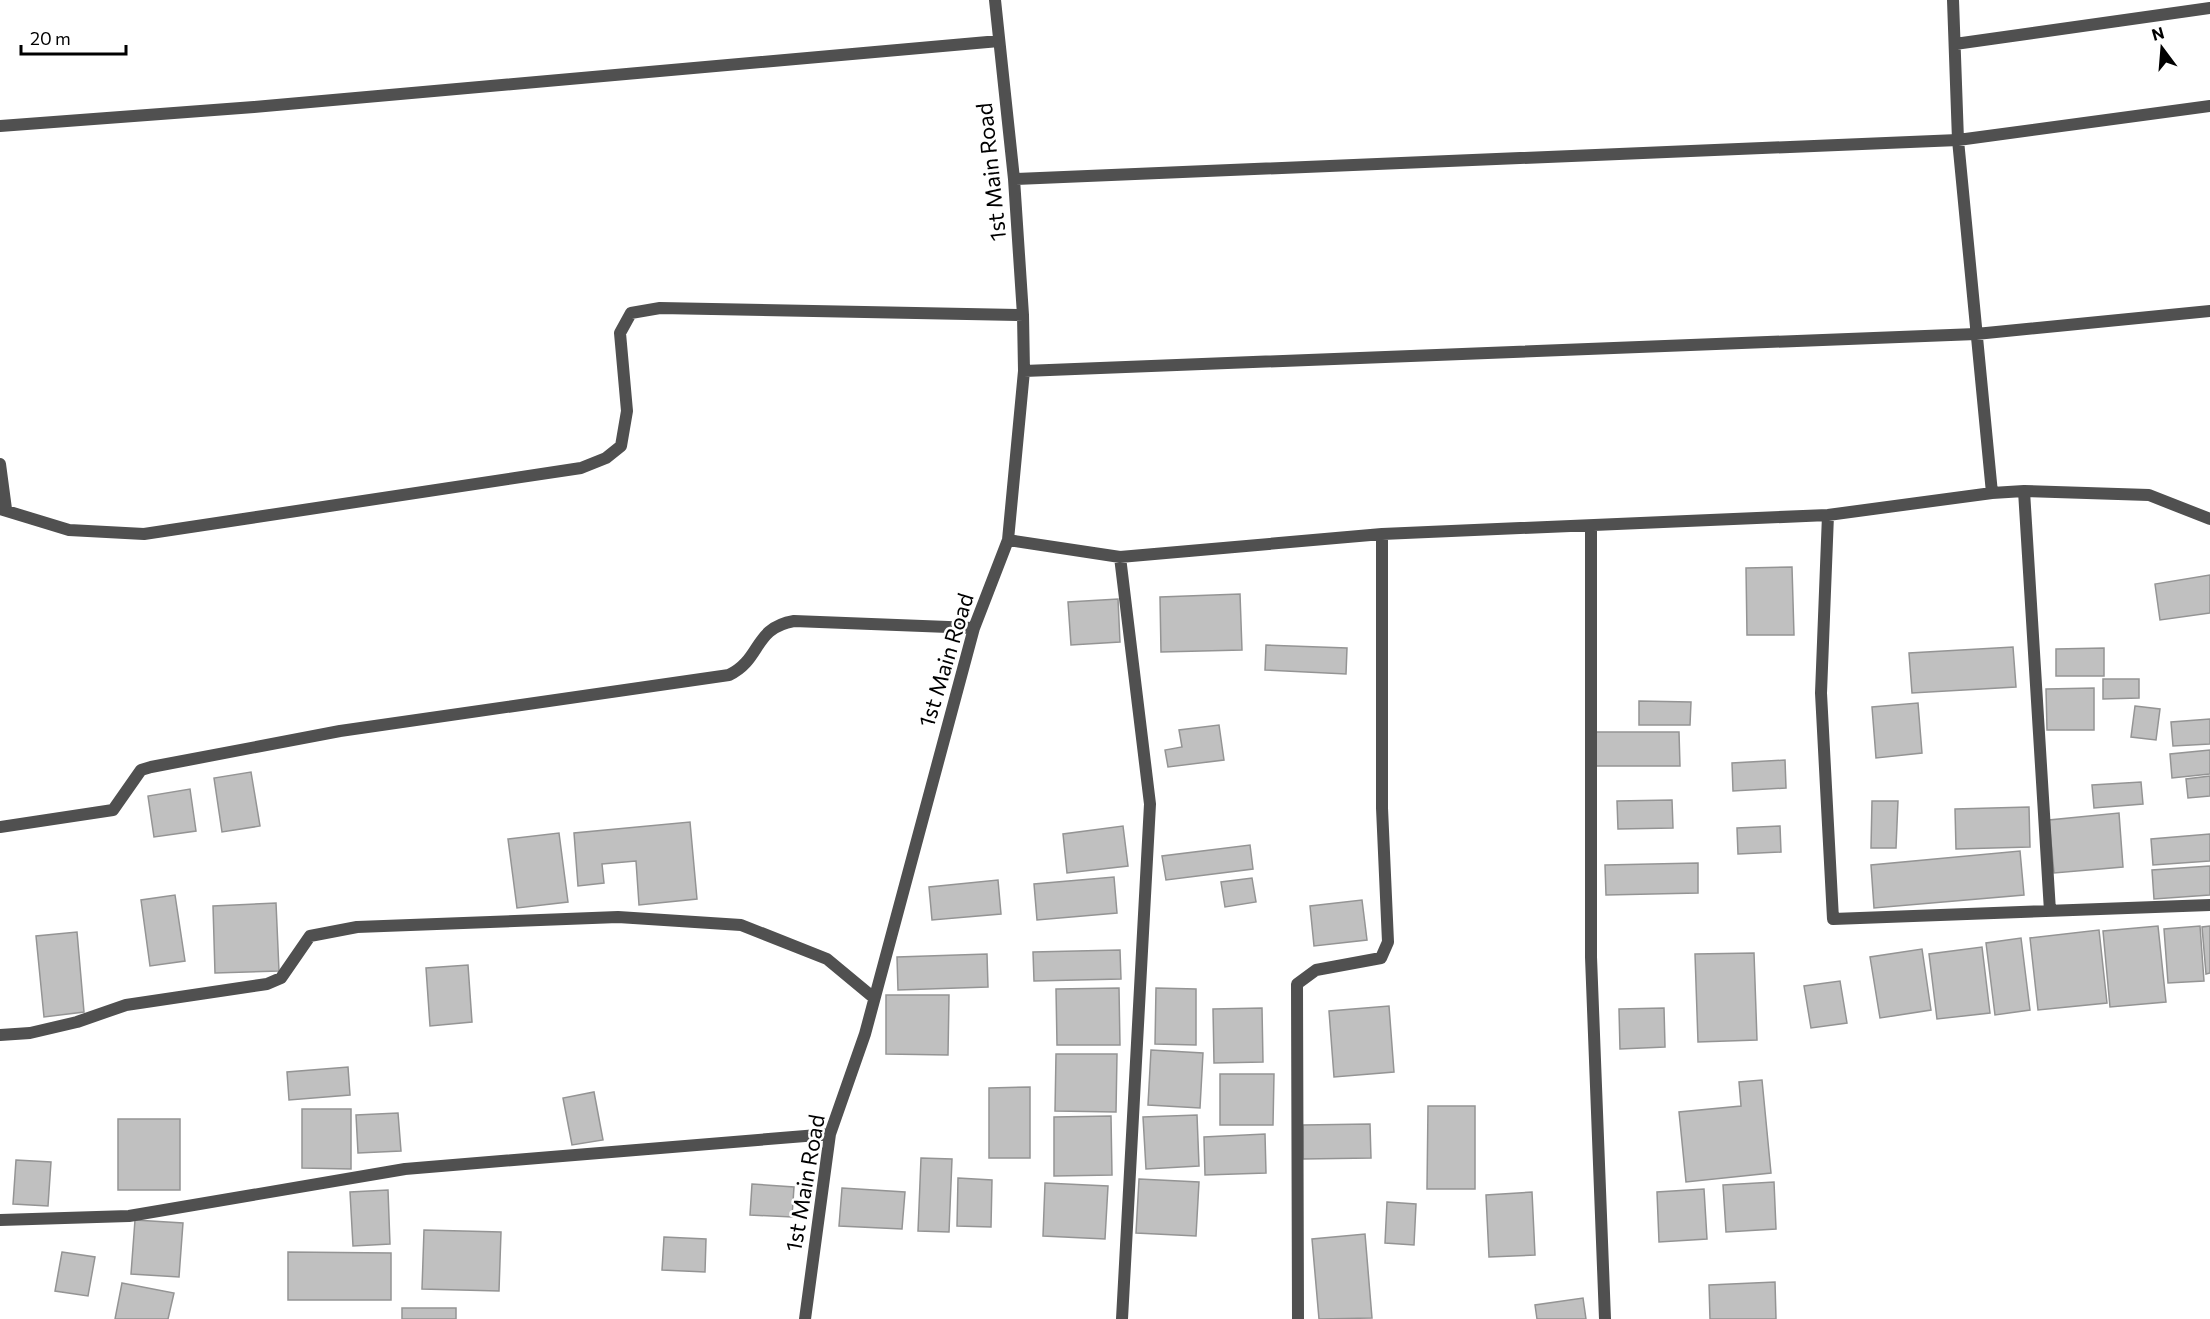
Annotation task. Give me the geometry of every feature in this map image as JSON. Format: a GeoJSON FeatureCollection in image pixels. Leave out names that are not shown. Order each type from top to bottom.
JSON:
{"type":"FeatureCollection","features":[{"type":"Feature","properties":{"kind":"street","name":"1st Main Road"},"geometry":{"type":"LineString","coordinates":[[805,1319],[830,1134],[874,998],[974,628],[1008,540],[1024,371],[1023,315],[1014,179],[995,0]]}},
{"type":"Feature","properties":{"kind":"street"},"geometry":{"type":"LineString","coordinates":[[1953,0],[1958,140],[1992,493]]}},
{"type":"Feature","properties":{"kind":"street"},"geometry":{"type":"LineString","coordinates":[[1955,44],[2210,8]]}},
{"type":"Feature","properties":{"kind":"street"},"geometry":{"type":"LineString","coordinates":[[0,126],[254,107],[999,41]]}},
{"type":"Feature","properties":{"kind":"street"},"geometry":{"type":"LineString","coordinates":[[1014,179],[1958,140],[2210,106]]}},
{"type":"Feature","properties":{"kind":"street"},"geometry":{"type":"LineString","coordinates":[[0,464],[3,509],[69,530],[144,534],[581,468],[606,458],[621,446],[627,411],[620,333],[631,313],[660,308],[1023,315]]}},
{"type":"Feature","properties":{"kind":"street"},"geometry":{"type":"LineString","coordinates":[[1024,371],[1976,334],[2210,311]]}},
{"type":"Feature","properties":{"kind":"street"},"geometry":{"type":"LineString","coordinates":[[2024,491],[2050,911]]}},
{"type":"Feature","properties":{"kind":"street"},"geometry":{"type":"LineString","coordinates":[[1008,540],[1120,557],[1382,534],[1828,515],[1992,493],[2024,491],[2149,495],[2210,519]]}},
{"type":"Feature","properties":{"kind":"street"},"geometry":{"type":"LineString","coordinates":[[1828,515],[1821,693],[1833,919],[2210,905]]}},
{"type":"Feature","properties":{"kind":"street"},"geometry":{"type":"LineString","coordinates":[[1591,526],[1592,957],[1605,1319]]}},
{"type":"Feature","properties":{"kind":"street"},"geometry":{"type":"LineString","coordinates":[[1298,1319],[1297,984],[1317,970],[1381,958],[1388,942],[1382,808],[1382,534]]}},
{"type":"Feature","properties":{"kind":"street"},"geometry":{"type":"LineString","coordinates":[[1120,557],[1150,804],[1122,1319]]}},
{"type":"Feature","properties":{"kind":"street"},"geometry":{"type":"LineString","coordinates":[[0,826],[113,810],[141,770],[151,767],[340,731],[729,675],[741,669],[767,631],[779,623],[794,621],[974,628]]}},
{"type":"Feature","properties":{"kind":"street"},"geometry":{"type":"LineString","coordinates":[[0,1035],[30,1033],[77,1022],[126,1005],[267,984],[281,978],[310,936],[357,927],[618,917],[741,925],[826,959],[874,998]]}},
{"type":"Feature","properties":{"kind":"street"},"geometry":{"type":"LineString","coordinates":[[0,1220],[129,1216],[405,1169],[830,1134]]}},
{"type":"Feature","properties":{"kind":"building"},"geometry":{"type":"Polygon","coordinates":[[[1792,567],[1794,635],[1747,635],[1746,568],[1792,567]]]}},
{"type":"Feature","properties":{"kind":"building"},"geometry":{"type":"Polygon","coordinates":[[[2210,575],[2210,613],[2160,620],[2155,584],[2210,575]]]}},
{"type":"Feature","properties":{"kind":"building"},"geometry":{"type":"Polygon","coordinates":[[[1240,594],[1242,650],[1161,652],[1160,597],[1240,594]]]}},
{"type":"Feature","properties":{"kind":"building"},"geometry":{"type":"Polygon","coordinates":[[[1118,599],[1120,642],[1071,645],[1068,602],[1118,599]]]}},
{"type":"Feature","properties":{"kind":"building"},"geometry":{"type":"Polygon","coordinates":[[[1266,645],[1347,648],[1346,674],[1265,670],[1266,645]]]}},
{"type":"Feature","properties":{"kind":"building"},"geometry":{"type":"Polygon","coordinates":[[[2013,647],[2016,687],[1912,693],[1909,653],[2013,647]]]}},
{"type":"Feature","properties":{"kind":"building"},"geometry":{"type":"Polygon","coordinates":[[[2104,648],[2104,676],[2056,676],[2056,649],[2104,648]]]}},
{"type":"Feature","properties":{"kind":"building"},"geometry":{"type":"Polygon","coordinates":[[[2103,679],[2139,679],[2139,698],[2103,699],[2103,679]]]}},
{"type":"Feature","properties":{"kind":"building"},"geometry":{"type":"Polygon","coordinates":[[[2094,688],[2094,730],[2047,730],[2046,689],[2094,688]]]}},
{"type":"Feature","properties":{"kind":"building"},"geometry":{"type":"Polygon","coordinates":[[[1639,701],[1691,702],[1690,725],[1639,725],[1639,701]]]}},
{"type":"Feature","properties":{"kind":"building"},"geometry":{"type":"Polygon","coordinates":[[[1918,703],[1922,753],[1876,758],[1872,707],[1918,703]]]}},
{"type":"Feature","properties":{"kind":"building"},"geometry":{"type":"Polygon","coordinates":[[[2135,706],[2160,709],[2156,740],[2131,737],[2135,706]]]}},
{"type":"Feature","properties":{"kind":"building"},"geometry":{"type":"Polygon","coordinates":[[[2210,719],[2210,744],[2173,746],[2171,722],[2210,719]]]}},
{"type":"Feature","properties":{"kind":"building"},"geometry":{"type":"Polygon","coordinates":[[[1219,725],[1224,760],[1168,767],[1165,750],[1182,747],[1179,730],[1219,725]]]}},
{"type":"Feature","properties":{"kind":"building"},"geometry":{"type":"Polygon","coordinates":[[[1593,732],[1679,732],[1680,766],[1593,766],[1593,732]]]}},
{"type":"Feature","properties":{"kind":"building"},"geometry":{"type":"Polygon","coordinates":[[[2210,750],[2210,774],[2172,778],[2170,754],[2210,750]]]}},
{"type":"Feature","properties":{"kind":"building"},"geometry":{"type":"Polygon","coordinates":[[[1785,760],[1786,788],[1733,791],[1732,763],[1785,760]]]}},
{"type":"Feature","properties":{"kind":"building"},"geometry":{"type":"Polygon","coordinates":[[[251,772],[260,826],[222,832],[214,778],[251,772]]]}},
{"type":"Feature","properties":{"kind":"building"},"geometry":{"type":"Polygon","coordinates":[[[2210,776],[2210,796],[2188,798],[2186,779],[2210,776]]]}},
{"type":"Feature","properties":{"kind":"building"},"geometry":{"type":"Polygon","coordinates":[[[2141,782],[2143,804],[2094,808],[2092,785],[2141,782]]]}},
{"type":"Feature","properties":{"kind":"building"},"geometry":{"type":"Polygon","coordinates":[[[190,789],[196,831],[154,837],[148,796],[190,789]]]}},
{"type":"Feature","properties":{"kind":"building"},"geometry":{"type":"Polygon","coordinates":[[[1672,800],[1673,828],[1618,829],[1617,801],[1672,800]]]}},
{"type":"Feature","properties":{"kind":"building"},"geometry":{"type":"Polygon","coordinates":[[[1872,801],[1898,801],[1896,848],[1871,848],[1872,801]]]}},
{"type":"Feature","properties":{"kind":"building"},"geometry":{"type":"Polygon","coordinates":[[[2029,807],[2030,847],[1956,849],[1955,809],[2029,807]]]}},
{"type":"Feature","properties":{"kind":"building"},"geometry":{"type":"Polygon","coordinates":[[[2119,813],[2123,867],[2054,873],[2049,820],[2119,813]]]}},
{"type":"Feature","properties":{"kind":"building"},"geometry":{"type":"Polygon","coordinates":[[[690,822],[697,899],[639,905],[636,861],[602,864],[604,883],[578,886],[574,833],[690,822]]]}},
{"type":"Feature","properties":{"kind":"building"},"geometry":{"type":"Polygon","coordinates":[[[1123,826],[1128,866],[1067,873],[1063,834],[1123,826]]]}},
{"type":"Feature","properties":{"kind":"building"},"geometry":{"type":"Polygon","coordinates":[[[1780,826],[1781,852],[1738,854],[1737,828],[1780,826]]]}},
{"type":"Feature","properties":{"kind":"building"},"geometry":{"type":"Polygon","coordinates":[[[559,833],[568,902],[517,908],[508,839],[559,833]]]}},
{"type":"Feature","properties":{"kind":"building"},"geometry":{"type":"Polygon","coordinates":[[[2210,834],[2210,861],[2153,865],[2151,839],[2210,834]]]}},
{"type":"Feature","properties":{"kind":"building"},"geometry":{"type":"Polygon","coordinates":[[[1250,845],[1253,869],[1166,880],[1162,856],[1250,845]]]}},
{"type":"Feature","properties":{"kind":"building"},"geometry":{"type":"Polygon","coordinates":[[[2020,851],[2024,895],[1874,908],[1871,865],[2020,851]]]}},
{"type":"Feature","properties":{"kind":"building"},"geometry":{"type":"Polygon","coordinates":[[[1698,863],[1698,893],[1606,895],[1605,865],[1698,863]]]}},
{"type":"Feature","properties":{"kind":"building"},"geometry":{"type":"Polygon","coordinates":[[[2210,866],[2210,895],[2154,899],[2152,870],[2210,866]]]}},
{"type":"Feature","properties":{"kind":"building"},"geometry":{"type":"Polygon","coordinates":[[[1114,877],[1117,913],[1037,920],[1034,884],[1114,877]]]}},
{"type":"Feature","properties":{"kind":"building"},"geometry":{"type":"Polygon","coordinates":[[[1252,878],[1256,902],[1225,907],[1221,882],[1252,878]]]}},
{"type":"Feature","properties":{"kind":"building"},"geometry":{"type":"Polygon","coordinates":[[[998,880],[1001,914],[932,920],[929,887],[998,880]]]}},
{"type":"Feature","properties":{"kind":"building"},"geometry":{"type":"Polygon","coordinates":[[[175,895],[185,961],[150,966],[141,900],[175,895]]]}},
{"type":"Feature","properties":{"kind":"building"},"geometry":{"type":"Polygon","coordinates":[[[1362,900],[1367,940],[1314,946],[1310,906],[1362,900]]]}},
{"type":"Feature","properties":{"kind":"building"},"geometry":{"type":"Polygon","coordinates":[[[276,903],[279,971],[215,973],[213,906],[276,903]]]}},
{"type":"Feature","properties":{"kind":"building"},"geometry":{"type":"Polygon","coordinates":[[[2158,926],[2166,1002],[2110,1007],[2103,931],[2158,926]]]}},
{"type":"Feature","properties":{"kind":"building"},"geometry":{"type":"Polygon","coordinates":[[[2200,926],[2204,981],[2168,983],[2164,929],[2200,926]]]}},
{"type":"Feature","properties":{"kind":"building"},"geometry":{"type":"Polygon","coordinates":[[[2210,926],[2210,973],[2206,974],[2202,927],[2210,926]]]}},
{"type":"Feature","properties":{"kind":"building"},"geometry":{"type":"Polygon","coordinates":[[[2099,930],[2107,1003],[2038,1010],[2030,938],[2099,930]]]}},
{"type":"Feature","properties":{"kind":"building"},"geometry":{"type":"Polygon","coordinates":[[[77,932],[84,1012],[44,1017],[36,936],[77,932]]]}},
{"type":"Feature","properties":{"kind":"building"},"geometry":{"type":"Polygon","coordinates":[[[2021,938],[2030,1010],[1995,1015],[1986,943],[2021,938]]]}},
{"type":"Feature","properties":{"kind":"building"},"geometry":{"type":"Polygon","coordinates":[[[1982,947],[1990,1013],[1937,1019],[1929,954],[1982,947]]]}},
{"type":"Feature","properties":{"kind":"building"},"geometry":{"type":"Polygon","coordinates":[[[1922,949],[1931,1010],[1880,1018],[1870,957],[1922,949]]]}},
{"type":"Feature","properties":{"kind":"building"},"geometry":{"type":"Polygon","coordinates":[[[1120,950],[1121,979],[1034,981],[1033,952],[1120,950]]]}},
{"type":"Feature","properties":{"kind":"building"},"geometry":{"type":"Polygon","coordinates":[[[1754,953],[1757,1040],[1698,1042],[1695,954],[1754,953]]]}},
{"type":"Feature","properties":{"kind":"building"},"geometry":{"type":"Polygon","coordinates":[[[987,954],[988,987],[898,990],[897,957],[987,954]]]}},
{"type":"Feature","properties":{"kind":"building"},"geometry":{"type":"Polygon","coordinates":[[[468,965],[472,1022],[430,1026],[426,968],[468,965]]]}},
{"type":"Feature","properties":{"kind":"building"},"geometry":{"type":"Polygon","coordinates":[[[1840,981],[1847,1023],[1811,1028],[1804,986],[1840,981]]]}},
{"type":"Feature","properties":{"kind":"building"},"geometry":{"type":"Polygon","coordinates":[[[1119,988],[1120,1045],[1057,1045],[1056,989],[1119,988]]]}},
{"type":"Feature","properties":{"kind":"building"},"geometry":{"type":"Polygon","coordinates":[[[1156,988],[1196,989],[1196,1045],[1155,1044],[1156,988]]]}},
{"type":"Feature","properties":{"kind":"building"},"geometry":{"type":"Polygon","coordinates":[[[886,995],[949,995],[948,1055],[886,1054],[886,995]]]}},
{"type":"Feature","properties":{"kind":"building"},"geometry":{"type":"Polygon","coordinates":[[[1389,1006],[1394,1072],[1334,1077],[1329,1011],[1389,1006]]]}},
{"type":"Feature","properties":{"kind":"building"},"geometry":{"type":"Polygon","coordinates":[[[1262,1008],[1263,1062],[1214,1063],[1213,1009],[1262,1008]]]}},
{"type":"Feature","properties":{"kind":"building"},"geometry":{"type":"Polygon","coordinates":[[[1664,1008],[1665,1047],[1620,1049],[1619,1009],[1664,1008]]]}},
{"type":"Feature","properties":{"kind":"building"},"geometry":{"type":"Polygon","coordinates":[[[1151,1050],[1203,1053],[1200,1108],[1148,1105],[1151,1050]]]}},
{"type":"Feature","properties":{"kind":"building"},"geometry":{"type":"Polygon","coordinates":[[[1056,1054],[1117,1054],[1116,1112],[1055,1111],[1056,1054]]]}},
{"type":"Feature","properties":{"kind":"building"},"geometry":{"type":"Polygon","coordinates":[[[348,1067],[350,1095],[289,1100],[287,1072],[348,1067]]]}},
{"type":"Feature","properties":{"kind":"building"},"geometry":{"type":"Polygon","coordinates":[[[1220,1074],[1274,1074],[1273,1125],[1220,1125],[1220,1074]]]}},
{"type":"Feature","properties":{"kind":"building"},"geometry":{"type":"Polygon","coordinates":[[[1762,1080],[1771,1173],[1686,1182],[1679,1112],[1741,1106],[1739,1082],[1762,1080]]]}},
{"type":"Feature","properties":{"kind":"building"},"geometry":{"type":"Polygon","coordinates":[[[1030,1087],[1030,1158],[989,1158],[989,1088],[1030,1087]]]}},
{"type":"Feature","properties":{"kind":"building"},"geometry":{"type":"Polygon","coordinates":[[[594,1092],[603,1140],[572,1145],[563,1098],[594,1092]]]}},
{"type":"Feature","properties":{"kind":"building"},"geometry":{"type":"Polygon","coordinates":[[[1428,1106],[1475,1106],[1475,1189],[1427,1189],[1428,1106]]]}},
{"type":"Feature","properties":{"kind":"building"},"geometry":{"type":"Polygon","coordinates":[[[302,1109],[351,1109],[351,1169],[302,1168],[302,1109]]]}},
{"type":"Feature","properties":{"kind":"building"},"geometry":{"type":"Polygon","coordinates":[[[398,1113],[401,1151],[358,1153],[356,1115],[398,1113]]]}},
{"type":"Feature","properties":{"kind":"building"},"geometry":{"type":"Polygon","coordinates":[[[1197,1115],[1199,1166],[1146,1169],[1143,1117],[1197,1115]]]}},
{"type":"Feature","properties":{"kind":"building"},"geometry":{"type":"Polygon","coordinates":[[[1111,1116],[1112,1175],[1054,1176],[1054,1117],[1111,1116]]]}},
{"type":"Feature","properties":{"kind":"building"},"geometry":{"type":"Polygon","coordinates":[[[118,1119],[180,1119],[180,1190],[118,1190],[118,1119]]]}},
{"type":"Feature","properties":{"kind":"building"},"geometry":{"type":"Polygon","coordinates":[[[1370,1124],[1371,1158],[1303,1159],[1303,1125],[1370,1124]]]}},
{"type":"Feature","properties":{"kind":"building"},"geometry":{"type":"Polygon","coordinates":[[[1265,1134],[1266,1173],[1205,1175],[1204,1137],[1265,1134]]]}},
{"type":"Feature","properties":{"kind":"building"},"geometry":{"type":"Polygon","coordinates":[[[921,1158],[952,1159],[949,1232],[918,1231],[921,1158]]]}},
{"type":"Feature","properties":{"kind":"building"},"geometry":{"type":"Polygon","coordinates":[[[16,1160],[51,1162],[48,1206],[13,1204],[16,1160]]]}},
{"type":"Feature","properties":{"kind":"building"},"geometry":{"type":"Polygon","coordinates":[[[958,1178],[992,1180],[991,1227],[957,1226],[958,1178]]]}},
{"type":"Feature","properties":{"kind":"building"},"geometry":{"type":"Polygon","coordinates":[[[1139,1179],[1199,1182],[1196,1236],[1136,1233],[1139,1179]]]}},
{"type":"Feature","properties":{"kind":"building"},"geometry":{"type":"Polygon","coordinates":[[[1774,1182],[1776,1229],[1726,1232],[1723,1185],[1774,1182]]]}},
{"type":"Feature","properties":{"kind":"building"},"geometry":{"type":"Polygon","coordinates":[[[1045,1183],[1108,1186],[1105,1239],[1043,1236],[1045,1183]]]}},
{"type":"Feature","properties":{"kind":"building"},"geometry":{"type":"Polygon","coordinates":[[[752,1184],[794,1187],[792,1217],[750,1215],[752,1184]]]}},
{"type":"Feature","properties":{"kind":"building"},"geometry":{"type":"Polygon","coordinates":[[[842,1188],[905,1192],[902,1229],[839,1226],[842,1188]]]}},
{"type":"Feature","properties":{"kind":"building"},"geometry":{"type":"Polygon","coordinates":[[[1704,1189],[1707,1239],[1659,1242],[1657,1192],[1704,1189]]]}},
{"type":"Feature","properties":{"kind":"building"},"geometry":{"type":"Polygon","coordinates":[[[388,1190],[390,1244],[353,1246],[350,1192],[388,1190]]]}},
{"type":"Feature","properties":{"kind":"building"},"geometry":{"type":"Polygon","coordinates":[[[1532,1192],[1535,1255],[1489,1257],[1486,1195],[1532,1192]]]}},
{"type":"Feature","properties":{"kind":"building"},"geometry":{"type":"Polygon","coordinates":[[[1387,1202],[1416,1204],[1414,1245],[1385,1243],[1387,1202]]]}},
{"type":"Feature","properties":{"kind":"building"},"geometry":{"type":"Polygon","coordinates":[[[135,1220],[183,1223],[179,1277],[131,1274],[135,1220]]]}},
{"type":"Feature","properties":{"kind":"building"},"geometry":{"type":"Polygon","coordinates":[[[424,1230],[501,1232],[499,1291],[422,1289],[424,1230]]]}},
{"type":"Feature","properties":{"kind":"building"},"geometry":{"type":"Polygon","coordinates":[[[1365,1234],[1372,1318],[1319,1319],[1312,1239],[1365,1234]]]}},
{"type":"Feature","properties":{"kind":"building"},"geometry":{"type":"Polygon","coordinates":[[[664,1237],[706,1239],[705,1272],[662,1270],[664,1237]]]}},
{"type":"Feature","properties":{"kind":"building"},"geometry":{"type":"Polygon","coordinates":[[[62,1252],[95,1257],[88,1296],[55,1291],[62,1252]]]}},
{"type":"Feature","properties":{"kind":"building"},"geometry":{"type":"Polygon","coordinates":[[[288,1252],[391,1253],[391,1300],[288,1300],[288,1252]]]}},
{"type":"Feature","properties":{"kind":"building"},"geometry":{"type":"Polygon","coordinates":[[[1775,1282],[1776,1319],[1710,1319],[1709,1285],[1775,1282]]]}},
{"type":"Feature","properties":{"kind":"building"},"geometry":{"type":"Polygon","coordinates":[[[122,1283],[174,1293],[168,1319],[115,1319],[122,1283]]]}},
{"type":"Feature","properties":{"kind":"building"},"geometry":{"type":"Polygon","coordinates":[[[1583,1298],[1586,1319],[1537,1319],[1535,1305],[1583,1298]]]}},
{"type":"Feature","properties":{"kind":"building"},"geometry":{"type":"Polygon","coordinates":[[[402,1308],[456,1308],[456,1319],[402,1319],[402,1308]]]}}]}
